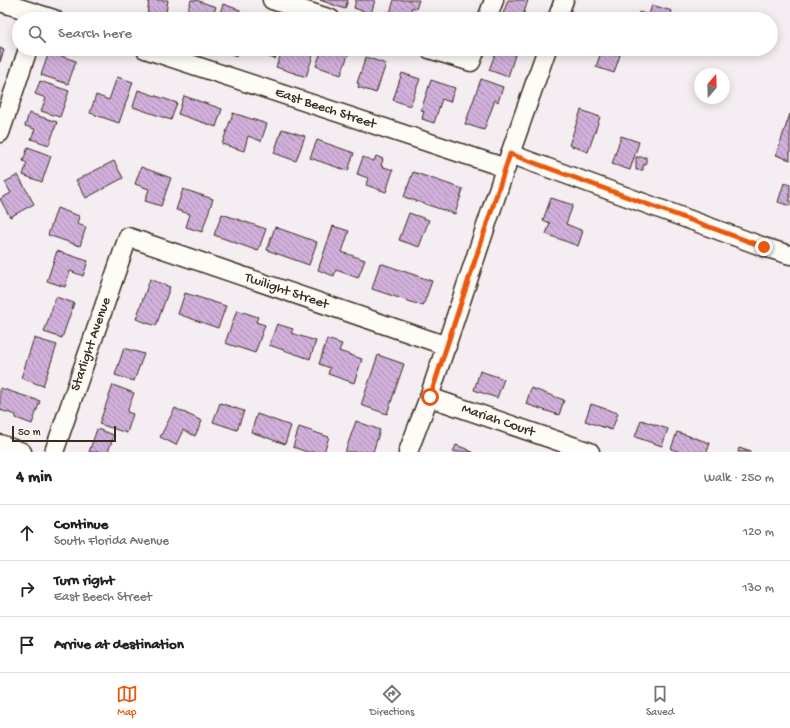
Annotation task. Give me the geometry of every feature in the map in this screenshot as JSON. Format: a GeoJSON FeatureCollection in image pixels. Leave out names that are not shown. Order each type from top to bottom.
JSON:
{"type":"FeatureCollection","features":[{"type":"Feature","properties":{"kind":"street"},"geometry":{"type":"LineString","coordinates":[[272,0],[309,12]]}},
{"type":"Feature","properties":{"kind":"street"},"geometry":{"type":"LineString","coordinates":[[490,12],[494,0]]}},
{"type":"Feature","properties":{"kind":"street"},"geometry":{"type":"LineString","coordinates":[[560,12],[564,0]]}},
{"type":"Feature","properties":{"kind":"street"},"geometry":{"type":"LineString","coordinates":[[0,2],[36,11]]}},
{"type":"Feature","properties":{"kind":"street"},"geometry":{"type":"LineString","coordinates":[[0,133],[26,56]]}},
{"type":"Feature","properties":{"kind":"street","name":"East Beech Street"},"geometry":{"type":"LineString","coordinates":[[168,56],[508,161],[790,255]]}},
{"type":"Feature","properties":{"kind":"street"},"geometry":{"type":"LineString","coordinates":[[408,452],[430,397],[508,161],[545,56]]}},
{"type":"Feature","properties":{"kind":"street","name":"Twilight Street"},"geometry":{"type":"LineString","coordinates":[[128,237],[447,346]]}},
{"type":"Feature","properties":{"kind":"street","name":"Starlight Avenue"},"geometry":{"type":"LineString","coordinates":[[54,452],[128,237]]}},
{"type":"Feature","properties":{"kind":"street","name":"Mariah Court"},"geometry":{"type":"LineString","coordinates":[[430,397],[590,452]]}},
{"type":"Feature","properties":{"kind":"street"},"geometry":{"type":"LineString","coordinates":[[0,444],[22,452]]}},
{"type":"Feature","properties":{"kind":"building"},"geometry":{"type":"Polygon","coordinates":[[[149,0],[168,0],[166,12],[148,12],[149,0]]]}},
{"type":"Feature","properties":{"kind":"building"},"geometry":{"type":"Polygon","coordinates":[[[191,0],[196,0],[216,7],[214,12],[187,12],[191,0]]]}},
{"type":"Feature","properties":{"kind":"building"},"geometry":{"type":"Polygon","coordinates":[[[320,0],[348,0],[345,9],[320,0]]]}},
{"type":"Feature","properties":{"kind":"building"},"geometry":{"type":"Polygon","coordinates":[[[356,0],[375,0],[372,12],[365,12],[354,8],[356,0]]]}},
{"type":"Feature","properties":{"kind":"building"},"geometry":{"type":"Polygon","coordinates":[[[394,0],[419,0],[416,9],[412,7],[411,12],[390,12],[394,0]]]}},
{"type":"Feature","properties":{"kind":"building"},"geometry":{"type":"Polygon","coordinates":[[[508,0],[528,0],[524,12],[504,12],[508,0]]]}},
{"type":"Feature","properties":{"kind":"building"},"geometry":{"type":"Polygon","coordinates":[[[223,4],[240,10],[239,12],[220,12],[223,4]]]}},
{"type":"Feature","properties":{"kind":"building"},"geometry":{"type":"Polygon","coordinates":[[[652,5],[672,11],[672,12],[650,12],[652,5]]]}},
{"type":"Feature","properties":{"kind":"building"},"geometry":{"type":"Polygon","coordinates":[[[0,48],[4,50],[0,62],[0,48]]]}},
{"type":"Feature","properties":{"kind":"building"},"geometry":{"type":"Polygon","coordinates":[[[48,56],[61,56],[76,61],[68,84],[41,75],[48,56]]]}},
{"type":"Feature","properties":{"kind":"building"},"geometry":{"type":"Polygon","coordinates":[[[266,56],[276,56],[275,59],[266,56]]]}},
{"type":"Feature","properties":{"kind":"building"},"geometry":{"type":"Polygon","coordinates":[[[280,56],[313,56],[306,77],[276,67],[280,56]]]}},
{"type":"Feature","properties":{"kind":"building"},"geometry":{"type":"Polygon","coordinates":[[[320,56],[348,56],[341,75],[316,66],[320,56]]]}},
{"type":"Feature","properties":{"kind":"building"},"geometry":{"type":"Polygon","coordinates":[[[494,56],[515,56],[508,77],[489,70],[494,56]]]}},
{"type":"Feature","properties":{"kind":"building"},"geometry":{"type":"Polygon","coordinates":[[[600,56],[620,56],[614,73],[596,67],[600,56]]]}},
{"type":"Feature","properties":{"kind":"building"},"geometry":{"type":"Polygon","coordinates":[[[366,57],[386,64],[376,93],[358,87],[359,84],[357,83],[366,57]]]}},
{"type":"Feature","properties":{"kind":"building"},"geometry":{"type":"Polygon","coordinates":[[[402,73],[420,79],[410,106],[393,100],[402,73]]]}},
{"type":"Feature","properties":{"kind":"building"},"geometry":{"type":"Polygon","coordinates":[[[117,77],[133,82],[119,123],[90,113],[96,95],[109,100],[117,77]]]}},
{"type":"Feature","properties":{"kind":"building"},"geometry":{"type":"Polygon","coordinates":[[[481,79],[503,87],[498,102],[495,100],[484,130],[465,124],[481,79]]]}},
{"type":"Feature","properties":{"kind":"building"},"geometry":{"type":"Polygon","coordinates":[[[431,80],[455,88],[450,102],[442,99],[434,123],[422,119],[424,111],[421,110],[431,80]]]}},
{"type":"Feature","properties":{"kind":"building"},"geometry":{"type":"Polygon","coordinates":[[[40,81],[69,91],[60,117],[41,111],[46,98],[35,94],[40,81]]]}},
{"type":"Feature","properties":{"kind":"building"},"geometry":{"type":"Polygon","coordinates":[[[138,90],[177,103],[171,120],[133,107],[138,90]]]}},
{"type":"Feature","properties":{"kind":"building"},"geometry":{"type":"Polygon","coordinates":[[[184,96],[222,109],[216,127],[178,114],[184,96]]]}},
{"type":"Feature","properties":{"kind":"building"},"geometry":{"type":"Polygon","coordinates":[[[581,110],[600,117],[588,152],[569,145],[581,110]]]}},
{"type":"Feature","properties":{"kind":"building"},"geometry":{"type":"Polygon","coordinates":[[[29,113],[57,122],[49,145],[31,139],[35,129],[25,126],[29,113]]]}},
{"type":"Feature","properties":{"kind":"building"},"geometry":{"type":"Polygon","coordinates":[[[233,113],[267,124],[261,141],[248,136],[244,151],[222,144],[233,113]]]}},
{"type":"Feature","properties":{"kind":"building"},"geometry":{"type":"Polygon","coordinates":[[[790,114],[790,160],[776,155],[790,114]]]}},
{"type":"Feature","properties":{"kind":"building"},"geometry":{"type":"Polygon","coordinates":[[[282,129],[305,136],[296,161],[274,153],[282,129]]]}},
{"type":"Feature","properties":{"kind":"building"},"geometry":{"type":"Polygon","coordinates":[[[621,136],[639,142],[630,170],[612,164],[621,136]]]}},
{"type":"Feature","properties":{"kind":"building"},"geometry":{"type":"Polygon","coordinates":[[[317,140],[354,153],[348,171],[310,158],[317,140]]]}},
{"type":"Feature","properties":{"kind":"building"},"geometry":{"type":"Polygon","coordinates":[[[28,147],[51,156],[42,182],[23,175],[27,163],[23,161],[28,147]]]}},
{"type":"Feature","properties":{"kind":"building"},"geometry":{"type":"Polygon","coordinates":[[[376,156],[383,159],[381,166],[393,170],[386,192],[366,185],[368,178],[357,174],[363,157],[374,161],[376,156]]]}},
{"type":"Feature","properties":{"kind":"building"},"geometry":{"type":"Polygon","coordinates":[[[636,157],[646,157],[646,165],[643,165],[643,170],[636,170],[636,157]]]}},
{"type":"Feature","properties":{"kind":"building"},"geometry":{"type":"Polygon","coordinates":[[[114,161],[123,178],[86,198],[76,180],[114,161]]]}},
{"type":"Feature","properties":{"kind":"building"},"geometry":{"type":"Polygon","coordinates":[[[141,167],[171,178],[161,206],[145,201],[149,189],[135,184],[141,167]]]}},
{"type":"Feature","properties":{"kind":"building"},"geometry":{"type":"Polygon","coordinates":[[[413,172],[463,189],[455,214],[404,197],[413,172]]]}},
{"type":"Feature","properties":{"kind":"building"},"geometry":{"type":"Polygon","coordinates":[[[18,175],[34,204],[10,217],[0,199],[11,193],[5,182],[18,175]]]}},
{"type":"Feature","properties":{"kind":"building"},"geometry":{"type":"Polygon","coordinates":[[[784,183],[790,185],[790,206],[778,202],[784,183]]]}},
{"type":"Feature","properties":{"kind":"building"},"geometry":{"type":"Polygon","coordinates":[[[183,189],[213,199],[202,232],[186,227],[190,214],[176,210],[183,189]]]}},
{"type":"Feature","properties":{"kind":"building"},"geometry":{"type":"Polygon","coordinates":[[[551,198],[573,205],[566,224],[583,231],[578,246],[546,234],[550,223],[543,220],[551,198]]]}},
{"type":"Feature","properties":{"kind":"building"},"geometry":{"type":"Polygon","coordinates":[[[57,208],[79,216],[77,224],[86,227],[80,246],[48,235],[57,208]]]}},
{"type":"Feature","properties":{"kind":"building"},"geometry":{"type":"Polygon","coordinates":[[[409,213],[429,220],[419,247],[399,240],[409,213]]]}},
{"type":"Feature","properties":{"kind":"building"},"geometry":{"type":"Polygon","coordinates":[[[222,214],[266,229],[258,251],[214,235],[222,214]]]}},
{"type":"Feature","properties":{"kind":"building"},"geometry":{"type":"Polygon","coordinates":[[[333,226],[349,231],[342,252],[365,260],[358,278],[336,270],[334,276],[318,270],[333,226]]]}},
{"type":"Feature","properties":{"kind":"building"},"geometry":{"type":"Polygon","coordinates":[[[275,227],[317,242],[309,265],[267,250],[275,227]]]}},
{"type":"Feature","properties":{"kind":"building"},"geometry":{"type":"Polygon","coordinates":[[[57,251],[88,261],[83,276],[70,271],[65,287],[47,281],[57,251]]]}},
{"type":"Feature","properties":{"kind":"building"},"geometry":{"type":"Polygon","coordinates":[[[380,263],[432,281],[423,306],[372,289],[380,263]]]}},
{"type":"Feature","properties":{"kind":"building"},"geometry":{"type":"Polygon","coordinates":[[[150,279],[170,287],[156,326],[136,319],[150,279]]]}},
{"type":"Feature","properties":{"kind":"building"},"geometry":{"type":"Polygon","coordinates":[[[185,293],[226,306],[218,328],[178,314],[185,293]]]}},
{"type":"Feature","properties":{"kind":"building"},"geometry":{"type":"Polygon","coordinates":[[[56,297],[74,303],[62,338],[44,332],[56,297]]]}},
{"type":"Feature","properties":{"kind":"building"},"geometry":{"type":"Polygon","coordinates":[[[237,310],[258,317],[256,322],[265,325],[255,353],[225,343],[237,310]]]}},
{"type":"Feature","properties":{"kind":"building"},"geometry":{"type":"Polygon","coordinates":[[[277,324],[293,329],[291,333],[316,341],[310,359],[269,345],[277,324]]]}},
{"type":"Feature","properties":{"kind":"building"},"geometry":{"type":"Polygon","coordinates":[[[34,338],[57,345],[43,386],[21,378],[34,338]]]}},
{"type":"Feature","properties":{"kind":"building"},"geometry":{"type":"Polygon","coordinates":[[[327,339],[342,344],[339,351],[362,359],[354,383],[328,374],[330,368],[319,364],[327,339]]]}},
{"type":"Feature","properties":{"kind":"building"},"geometry":{"type":"Polygon","coordinates":[[[124,348],[144,354],[134,381],[115,375],[124,348]]]}},
{"type":"Feature","properties":{"kind":"building"},"geometry":{"type":"Polygon","coordinates":[[[378,355],[404,364],[387,414],[361,405],[378,355]]]}},
{"type":"Feature","properties":{"kind":"building"},"geometry":{"type":"Polygon","coordinates":[[[480,371],[504,379],[497,398],[474,390],[480,371]]]}},
{"type":"Feature","properties":{"kind":"building"},"geometry":{"type":"Polygon","coordinates":[[[113,385],[134,393],[127,412],[133,414],[127,433],[99,424],[113,385]]]}},
{"type":"Feature","properties":{"kind":"building"},"geometry":{"type":"Polygon","coordinates":[[[0,388],[40,401],[32,424],[16,418],[16,415],[0,410],[0,388]]]}},
{"type":"Feature","properties":{"kind":"building"},"geometry":{"type":"Polygon","coordinates":[[[531,388],[564,400],[559,415],[526,404],[531,388]]]}},
{"type":"Feature","properties":{"kind":"building"},"geometry":{"type":"Polygon","coordinates":[[[220,403],[244,411],[237,430],[213,422],[220,403]]]}},
{"type":"Feature","properties":{"kind":"building"},"geometry":{"type":"Polygon","coordinates":[[[591,404],[618,413],[612,430],[585,421],[591,404]]]}},
{"type":"Feature","properties":{"kind":"building"},"geometry":{"type":"Polygon","coordinates":[[[175,408],[202,421],[195,436],[183,430],[176,445],[160,437],[175,408]]]}},
{"type":"Feature","properties":{"kind":"building"},"geometry":{"type":"Polygon","coordinates":[[[257,414],[291,426],[285,444],[251,432],[257,414]]]}},
{"type":"Feature","properties":{"kind":"building"},"geometry":{"type":"Polygon","coordinates":[[[641,420],[668,429],[662,446],[635,437],[641,420]]]}},
{"type":"Feature","properties":{"kind":"building"},"geometry":{"type":"Polygon","coordinates":[[[356,421],[380,430],[373,452],[345,452],[356,421]]]}},
{"type":"Feature","properties":{"kind":"building"},"geometry":{"type":"Polygon","coordinates":[[[299,427],[329,437],[324,452],[307,452],[293,447],[299,427]]]}},
{"type":"Feature","properties":{"kind":"building"},"geometry":{"type":"Polygon","coordinates":[[[97,429],[114,435],[108,452],[89,452],[97,429]]]}},
{"type":"Feature","properties":{"kind":"building"},"geometry":{"type":"Polygon","coordinates":[[[677,432],[710,443],[707,452],[680,452],[671,449],[677,432]]]}},
{"type":"Feature","properties":{"kind":"building"},"geometry":{"type":"Polygon","coordinates":[[[456,445],[469,451],[473,452],[453,452],[456,445]]]}},
{"type":"Feature","properties":{"kind":"building"},"geometry":{"type":"Polygon","coordinates":[[[739,448],[751,452],[738,452],[739,448]]]}},
{"type":"Feature","properties":{"kind":"route"},"geometry":{"type":"LineString","coordinates":[[430,397],[510,154],[764,247]]}}]}
